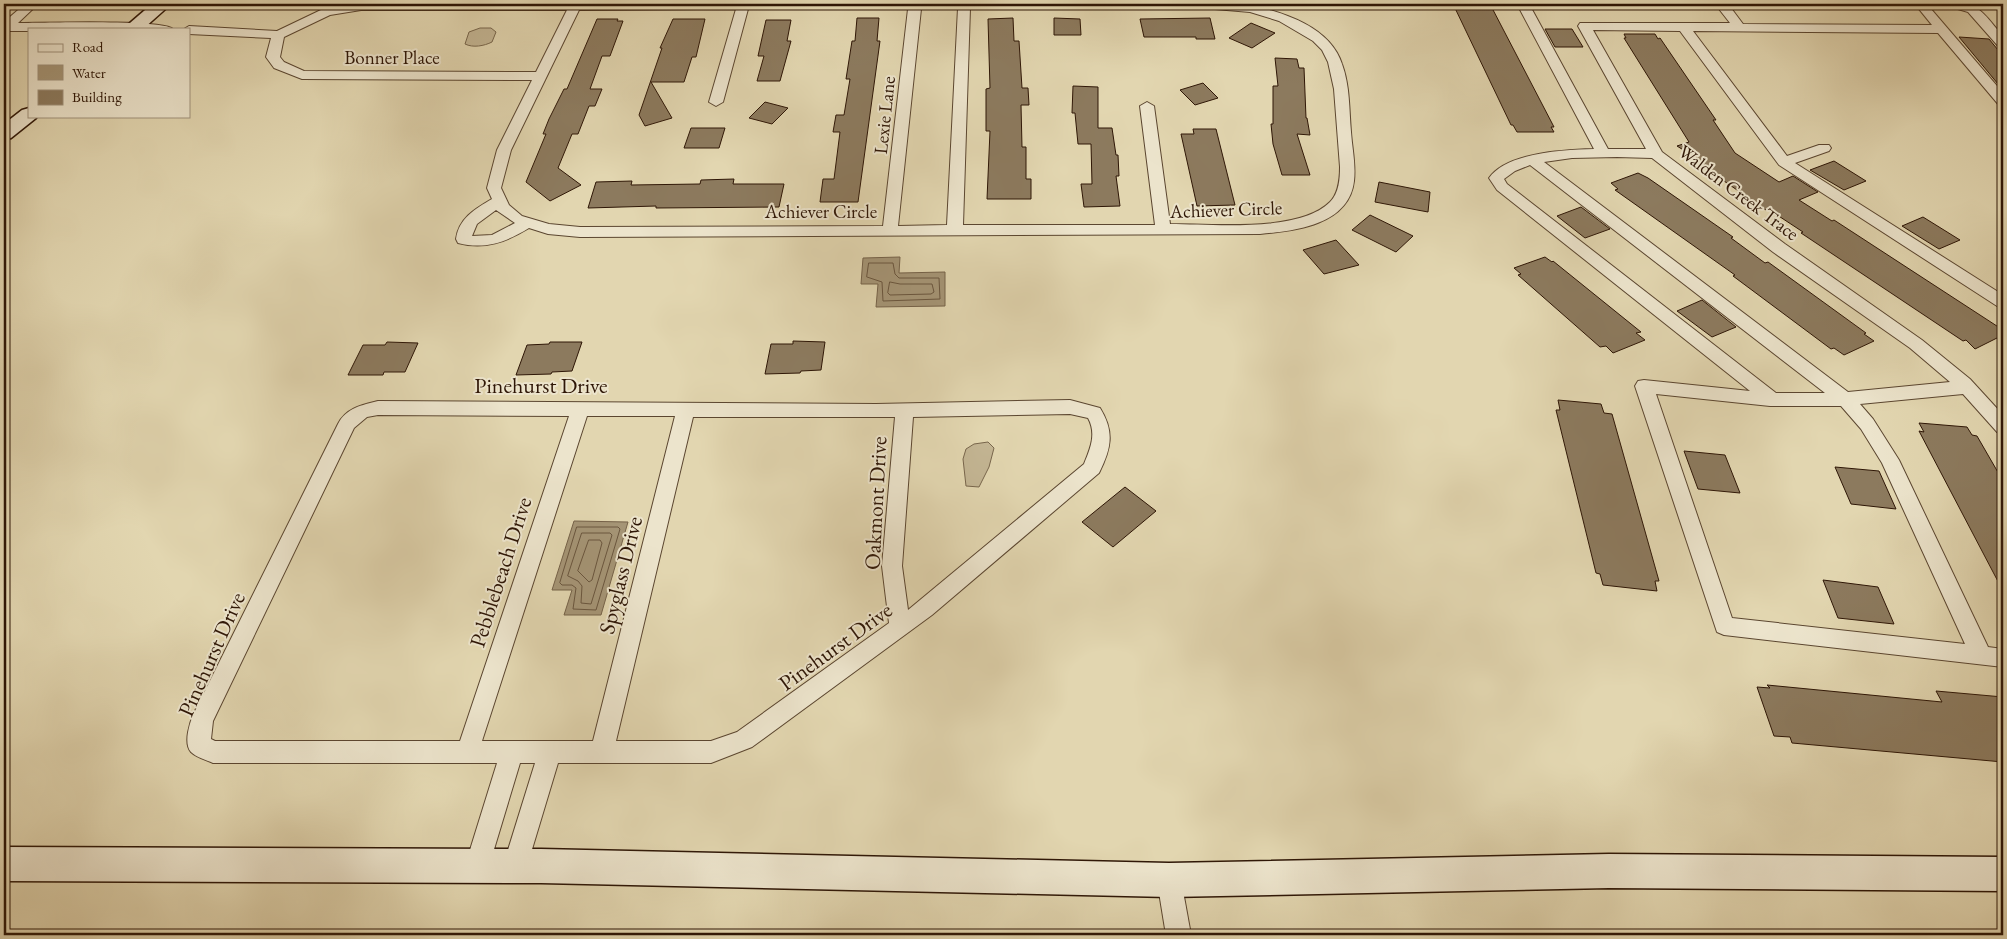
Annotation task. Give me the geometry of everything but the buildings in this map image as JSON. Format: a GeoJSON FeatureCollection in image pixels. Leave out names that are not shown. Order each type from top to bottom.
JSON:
{"type":"FeatureCollection","features":[{"type":"Feature","properties":{"kind":"main road"},"geometry":{"type":"LineString","coordinates":[[134,28],[162,4]]}},
{"type":"Feature","properties":{"kind":"main road"},"geometry":{"type":"LineString","coordinates":[[4,134],[28,115]]}},
{"type":"Feature","properties":{"kind":"main road"},"geometry":{"type":"LineString","coordinates":[[4,864],[515,866],[1169,880],[1609,871],[2003,874]]}},
{"type":"Feature","properties":{"kind":"street"},"geometry":{"type":"LineString","coordinates":[[5,27],[32,4]]}},
{"type":"Feature","properties":{"kind":"street"},"geometry":{"type":"LineString","coordinates":[[1523,4],[1603,153]]}},
{"type":"Feature","properties":{"kind":"street"},"geometry":{"type":"LineString","coordinates":[[1572,4],[1723,6],[1740,28]]}},
{"type":"Feature","properties":{"kind":"street"},"geometry":{"type":"LineString","coordinates":[[1928,4],[1925,8],[2003,101]]}},
{"type":"Feature","properties":{"kind":"street"},"geometry":{"type":"LineString","coordinates":[[1955,4],[1972,9],[2003,43]]}},
{"type":"Feature","properties":{"kind":"street","name":"Lexie Lane"},"geometry":{"type":"LineString","coordinates":[[890,229],[915,5]]}},
{"type":"Feature","properties":{"kind":"street"},"geometry":{"type":"LineString","coordinates":[[955,229],[964,5]]}},
{"type":"Feature","properties":{"kind":"street","name":"Achiever Circle"},"geometry":{"type":"LineString","coordinates":[[190,30],[279,36],[328,12],[361,6],[1239,5],[1276,15],[1296,23],[1316,36],[1335,61],[1341,83],[1348,167],[1346,188],[1335,206],[1303,223],[1286,227],[580,232],[548,229],[517,220],[503,208],[500,201]]}},
{"type":"Feature","properties":{"kind":"street"},"geometry":{"type":"LineString","coordinates":[[527,223],[494,240],[482,242],[464,239],[464,229],[468,222],[500,201],[494,188],[504,150],[575,6]]}},
{"type":"Feature","properties":{"kind":"street"},"geometry":{"type":"LineString","coordinates":[[716,102],[743,6]]}},
{"type":"Feature","properties":{"kind":"street","name":"Walden Creek Trace"},"geometry":{"type":"LineString","coordinates":[[1943,30],[1584,26],[1656,154],[1779,248],[1916,344],[1967,387],[2003,427]]}},
{"type":"Feature","properties":{"kind":"street"},"geometry":{"type":"LineString","coordinates":[[5,27],[134,28]]}},
{"type":"Feature","properties":{"kind":"street"},"geometry":{"type":"LineString","coordinates":[[1684,27],[1784,162],[2003,302]]}},
{"type":"Feature","properties":{"kind":"street","name":"Bonner Place"},"geometry":{"type":"LineString","coordinates":[[279,36],[274,46],[273,57],[279,65],[302,75],[540,76]]}},
{"type":"Feature","properties":{"kind":"street"},"geometry":{"type":"LineString","coordinates":[[1147,106],[1163,229]]}},
{"type":"Feature","properties":{"kind":"street"},"geometry":{"type":"LineString","coordinates":[[1784,162],[1824,148]]}},
{"type":"Feature","properties":{"kind":"street"},"geometry":{"type":"LineString","coordinates":[[1656,154],[1590,153],[1532,160],[1506,169],[1496,178],[1502,187],[1771,398]]}},
{"type":"Feature","properties":{"kind":"street"},"geometry":{"type":"LineString","coordinates":[[1532,160],[1846,399],[1867,424],[1890,460],[1981,655]]}},
{"type":"Feature","properties":{"kind":"street"},"geometry":{"type":"LineString","coordinates":[[1967,387],[1846,399],[1771,398],[1644,386],[1724,626],[2003,658]]}},
{"type":"Feature","properties":{"kind":"street","name":"Pinehurst Drive"},"geometry":{"type":"LineString","coordinates":[[378,408],[580,409],[905,410],[1070,408],[1094,413],[1101,422],[1103,438],[1092,468],[925,610],[744,740],[711,752],[213,752],[199,744],[202,720],[348,424],[361,412],[378,408]]}},
{"type":"Feature","properties":{"kind":"street","name":"Pebblebeach Drive"},"geometry":{"type":"LineString","coordinates":[[468,751],[580,409]]}},
{"type":"Feature","properties":{"kind":"street","name":"Spyglass Drive"},"geometry":{"type":"LineString","coordinates":[[602,752],[686,410]]}},
{"type":"Feature","properties":{"kind":"street","name":"Oakmont Drive"},"geometry":{"type":"LineString","coordinates":[[900,628],[892,566],[905,410]]}},
{"type":"Feature","properties":{"kind":"street"},"geometry":{"type":"LineString","coordinates":[[477,866],[512,751]]}},
{"type":"Feature","properties":{"kind":"street"},"geometry":{"type":"LineString","coordinates":[[515,866],[550,752]]}},
{"type":"Feature","properties":{"kind":"street"},"geometry":{"type":"LineString","coordinates":[[1169,880],[1179,935]]}},
{"type":"Feature","properties":{"kind":"shaded area"},"geometry":{"type":"Polygon","coordinates":[[[480,28],[491,28],[496,32],[492,42],[478,46],[465,44],[469,32],[480,28]]]}},
{"type":"Feature","properties":{"kind":"shaded area"},"geometry":{"type":"Polygon","coordinates":[[[988,442],[994,448],[989,467],[979,487],[966,486],[963,459],[966,449],[974,444],[988,442]]]}},
{"type":"Feature","properties":{"kind":"water"},"geometry":{"type":"Polygon","coordinates":[[[900,257],[899,273],[945,272],[945,306],[876,307],[878,284],[861,284],[863,258],[900,257]]]}},
{"type":"Feature","properties":{"kind":"water"},"geometry":{"type":"Polygon","coordinates":[[[574,521],[628,522],[601,615],[564,615],[572,590],[552,590],[574,521]]]}}]}
